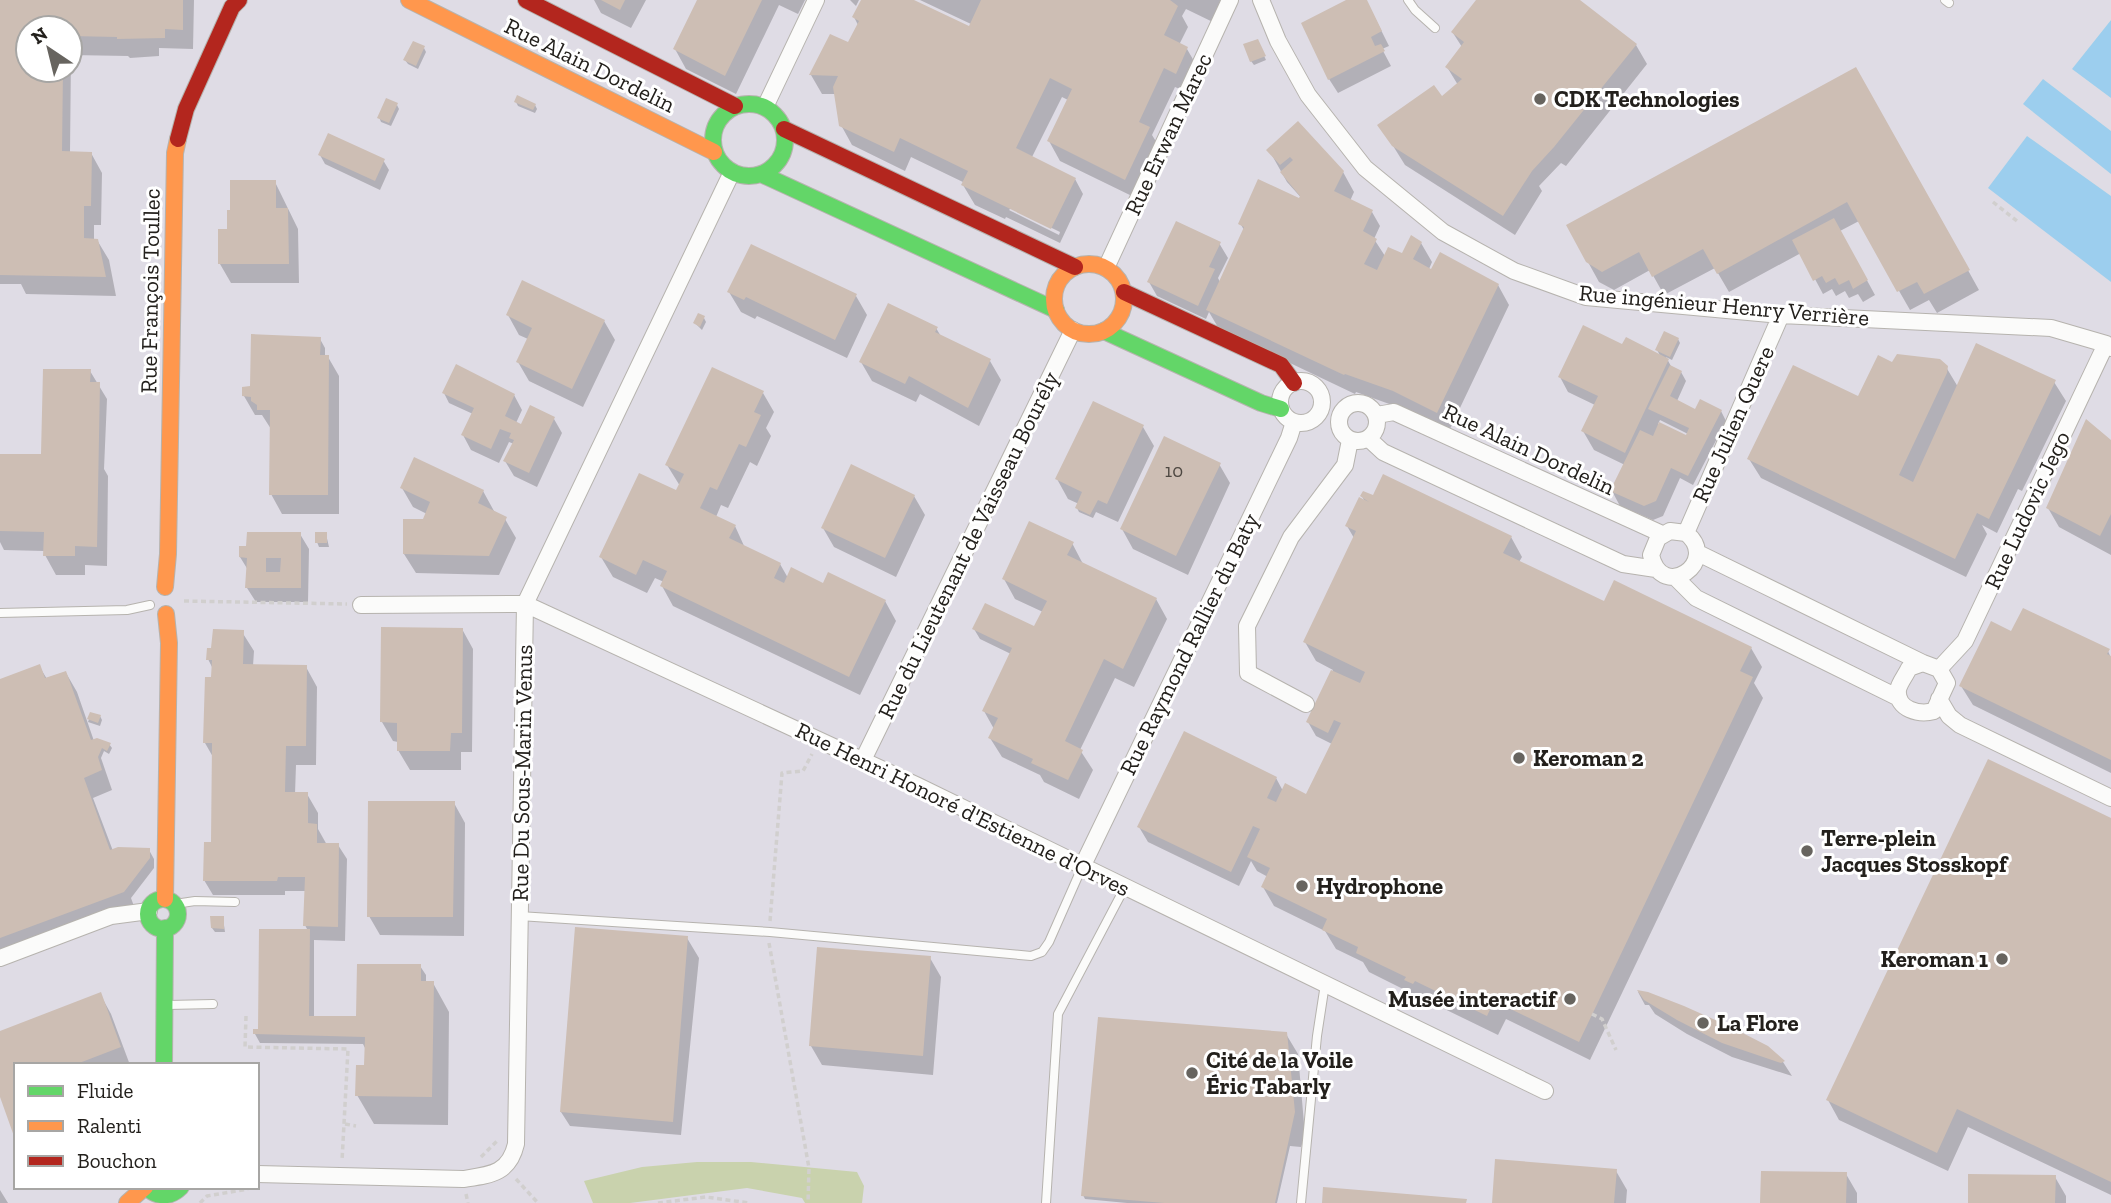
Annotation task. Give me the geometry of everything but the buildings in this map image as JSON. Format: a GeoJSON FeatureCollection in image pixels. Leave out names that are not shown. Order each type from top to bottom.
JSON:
{"type":"FeatureCollection","features":[{"type":"Feature","properties":{"kind":"street","name":"Rue Alain Dordelin"},"geometry":{"type":"LineString","coordinates":[[409,0],[714,152],[718,160],[732,172]]}},
{"type":"Feature","properties":{"kind":"street","name":"Rue Alain Dordelin"},"geometry":{"type":"LineString","coordinates":[[526,0],[735,106],[745,103],[765,107]]}},
{"type":"Feature","properties":{"kind":"street"},"geometry":{"type":"LineString","coordinates":[[761,174],[778,161],[785,140],[784,129],[773,112],[765,107],[816,0]]}},
{"type":"Feature","properties":{"kind":"street","name":"Rue Erwan Marec"},"geometry":{"type":"LineString","coordinates":[[1106,268],[1230,0]]}},
{"type":"Feature","properties":{"kind":"street","name":"Rue ingénieur Henry Verrière"},"geometry":{"type":"LineString","coordinates":[[1261,0],[1278,41],[1308,95],[1365,168],[1443,233],[1514,271],[1586,296],[1780,314],[2051,328],[2108,346]]}},
{"type":"Feature","properties":{"kind":"street","name":"Rue François Toullec"},"geometry":{"type":"LineString","coordinates":[[170,902],[169,643],[173,600],[168,541],[175,153],[186,109],[234,3]]}},
{"type":"Feature","properties":{"kind":"street"},"geometry":{"type":"LineString","coordinates":[[714,152],[713,130],[725,111],[735,106]]}},
{"type":"Feature","properties":{"kind":"street"},"geometry":{"type":"LineString","coordinates":[[784,129],[1075,267],[1096,265],[1106,268],[1121,283],[1124,292],[1121,315],[1104,331],[1094,334],[1073,330],[1065,325],[1056,310],[1056,290],[1060,281],[1075,267]]}},
{"type":"Feature","properties":{"kind":"street"},"geometry":{"type":"LineString","coordinates":[[732,172],[741,175],[761,174],[1056,310]]}},
{"type":"Feature","properties":{"kind":"street","name":"Rue Du Sous-Marin Venus"},"geometry":{"type":"LineString","coordinates":[[505,1168],[513,1156],[516,1144],[525,604],[732,172]]}},
{"type":"Feature","properties":{"kind":"street"},"geometry":{"type":"LineString","coordinates":[[1124,292],[1281,365],[1294,383]]}},
{"type":"Feature","properties":{"kind":"street","name":"Rue Julien Quere"},"geometry":{"type":"LineString","coordinates":[[1686,533],[1780,314]]}},
{"type":"Feature","properties":{"kind":"street","name":"Rue du Lieutenant de Vaisseau Bourély"},"geometry":{"type":"LineString","coordinates":[[863,760],[1073,330]]}},
{"type":"Feature","properties":{"kind":"street"},"geometry":{"type":"LineString","coordinates":[[1104,331],[1261,403],[1281,409]]}},
{"type":"Feature","properties":{"kind":"street","name":"Rue Ludovic Jego"},"geometry":{"type":"LineString","coordinates":[[1931,666],[1965,641],[2108,346]]}},
{"type":"Feature","properties":{"kind":"street"},"geometry":{"type":"LineString","coordinates":[[1306,382],[1320,394],[1350,404],[1363,403],[1373,409],[1377,415],[1377,428],[1369,439],[1363,442],[1311,421],[1294,422],[1288,419],[1281,409],[1284,390],[1294,383],[1306,382]]}},
{"type":"Feature","properties":{"kind":"street"},"geometry":{"type":"LineString","coordinates":[[1311,421],[1321,406],[1320,394]]}},
{"type":"Feature","properties":{"kind":"street"},"geometry":{"type":"LineString","coordinates":[[1306,705],[1248,673],[1247,626],[1291,537],[1345,465],[1345,435],[1339,424],[1341,412],[1350,404]]}},
{"type":"Feature","properties":{"kind":"street","name":"Rue Alain Dordelin"},"geometry":{"type":"LineString","coordinates":[[1377,415],[1394,412],[1662,534]]}},
{"type":"Feature","properties":{"kind":"street","name":"Rue Raymond Rallier du Baty"},"geometry":{"type":"LineString","coordinates":[[1083,865],[1294,422]]}},
{"type":"Feature","properties":{"kind":"street"},"geometry":{"type":"LineString","coordinates":[[1369,439],[1383,452],[1623,564],[1656,569],[1668,577],[1683,576],[1689,571],[1698,553],[1696,545],[1686,533],[1670,531],[1662,534],[1651,555],[1656,569]]}},
{"type":"Feature","properties":{"kind":"street"},"geometry":{"type":"LineString","coordinates":[[1676,578],[1696,598],[1899,698],[1910,710],[1926,713],[1934,711],[1947,683],[1931,666],[1698,553]]}},
{"type":"Feature","properties":{"kind":"street"},"geometry":{"type":"LineString","coordinates":[[158,587],[173,600],[157,613],[150,605],[149,598],[158,587]]}},
{"type":"Feature","properties":{"kind":"street","name":"Rue Henri Honoré d'Estienne d'Orves"},"geometry":{"type":"LineString","coordinates":[[361,605],[525,604],[819,739],[1083,865],[1545,1091]]}},
{"type":"Feature","properties":{"kind":"street"},"geometry":{"type":"LineString","coordinates":[[1899,698],[1898,689],[1909,668],[1931,666]]}},
{"type":"Feature","properties":{"kind":"street"},"geometry":{"type":"LineString","coordinates":[[1939,699],[1949,716],[1960,725],[2111,798]]}},
{"type":"Feature","properties":{"kind":"street"},"geometry":{"type":"LineString","coordinates":[[170,902],[177,918],[173,925],[165,928],[154,925],[149,911],[153,903],[170,902]]}},
{"type":"Feature","properties":{"kind":"street"},"geometry":{"type":"LineString","coordinates":[[0,958],[111,916],[149,911]]}},
{"type":"Feature","properties":{"kind":"street"},"geometry":{"type":"LineString","coordinates":[[164,1063],[165,928]]}},
{"type":"Feature","properties":{"kind":"street"},"geometry":{"type":"LineString","coordinates":[[259,1174],[463,1179],[488,1175],[505,1168]]}},
{"type":"Feature","properties":{"kind":"street"},"geometry":{"type":"LineString","coordinates":[[127,1203],[144,1189]]}},
{"type":"Feature","properties":{"kind":"street"},"geometry":{"type":"LineString","coordinates":[[148,1189],[163,1197],[176,1194],[180,1189]]}},
{"type":"Feature","properties":{"kind":"lane"},"geometry":{"type":"LineString","coordinates":[[1408,0],[1435,28]]}},
{"type":"Feature","properties":{"kind":"lane"},"geometry":{"type":"LineString","coordinates":[[0,613],[127,610],[150,605]]}},
{"type":"Feature","properties":{"kind":"lane"},"geometry":{"type":"LineString","coordinates":[[519,916],[769,932],[1031,956],[1042,952],[1049,942],[1083,865]]}},
{"type":"Feature","properties":{"kind":"lane"},"geometry":{"type":"LineString","coordinates":[[1046,1203],[1058,1014],[1125,887]]}},
{"type":"Feature","properties":{"kind":"lane"},"geometry":{"type":"LineString","coordinates":[[170,902],[235,902]]}},
{"type":"Feature","properties":{"kind":"lane"},"geometry":{"type":"LineString","coordinates":[[1301,1203],[1317,1036],[1325,984]]}},
{"type":"Feature","properties":{"kind":"lane"},"geometry":{"type":"LineString","coordinates":[[165,1006],[212,1004]]}},
{"type":"Feature","properties":{"kind":"path"},"geometry":{"type":"LineString","coordinates":[[1993,202],[2017,221]]}},
{"type":"Feature","properties":{"kind":"path"},"geometry":{"type":"LineString","coordinates":[[173,600],[361,605]]}},
{"type":"Feature","properties":{"kind":"path"},"geometry":{"type":"LineString","coordinates":[[808,1203],[809,1168],[769,932],[782,773],[803,771],[819,739]]}},
{"type":"Feature","properties":{"kind":"path"},"geometry":{"type":"LineString","coordinates":[[1592,1014],[1602,1019],[1616,1050]]}},
{"type":"Feature","properties":{"kind":"path"},"geometry":{"type":"LineString","coordinates":[[246,1016],[245,1047],[348,1049],[342,1164]]}},
{"type":"Feature","properties":{"kind":"path"},"geometry":{"type":"LineString","coordinates":[[344,1124],[356,1126]]}},
{"type":"Feature","properties":{"kind":"path"},"geometry":{"type":"LineString","coordinates":[[505,1168],[538,1203]]}},
{"type":"Feature","properties":{"kind":"path"},"geometry":{"type":"LineString","coordinates":[[206,1189],[207,1196]]}},
{"type":"Feature","properties":{"kind":"path"},"geometry":{"type":"LineString","coordinates":[[658,1203],[706,1197],[749,1203]]}},
{"type":"Feature","properties":{"kind":"shaded area"},"geometry":{"type":"Polygon","coordinates":[[[0,0],[2111,0],[2111,20],[2072,69],[2111,98],[2111,131],[2043,79],[2023,104],[2111,174],[2111,196],[2027,136],[1989,187],[2111,282],[2111,1203],[0,1203],[0,0]]]}},
{"type":"Feature","properties":{"kind":"green space"},"geometry":{"type":"Polygon","coordinates":[[[697,1162],[751,1162],[857,1172],[864,1186],[862,1203],[805,1203],[802,1198],[747,1188],[630,1203],[593,1203],[584,1181],[642,1167],[697,1162]]]}},
{"type":"Feature","properties":{"kind":"water"},"geometry":{"type":"Polygon","coordinates":[[[2111,20],[2111,98],[2072,69],[2111,20]]]}},
{"type":"Feature","properties":{"kind":"water"},"geometry":{"type":"Polygon","coordinates":[[[2043,79],[2111,131],[2111,174],[2023,104],[2043,79]]]}},
{"type":"Feature","properties":{"kind":"water"},"geometry":{"type":"Polygon","coordinates":[[[2027,136],[2111,196],[2111,282],[1988,188],[2027,136]]]}},
{"type":"Feature","properties":{"kind":"traffic: fast"},"geometry":{"type":"LineString","coordinates":[[756,104],[775,114],[783,126],[785,140],[783,154],[775,166],[763,174],[742,176],[723,166],[715,154],[713,133],[723,114],[735,106],[756,104]]}},
{"type":"Feature","properties":{"kind":"traffic: fast"},"geometry":{"type":"LineString","coordinates":[[761,174],[1056,310]]}},
{"type":"Feature","properties":{"kind":"traffic: fast"},"geometry":{"type":"LineString","coordinates":[[1104,331],[1261,403],[1281,409]]}},
{"type":"Feature","properties":{"kind":"traffic: fast"},"geometry":{"type":"LineString","coordinates":[[163,899],[169,900],[177,908],[178,914],[177,920],[169,928],[163,929],[157,928],[149,920],[148,914],[149,908],[157,900],[163,899]]}},
{"type":"Feature","properties":{"kind":"traffic: fast"},"geometry":{"type":"LineString","coordinates":[[164,1063],[165,928]]}},
{"type":"Feature","properties":{"kind":"traffic: fast"},"geometry":{"type":"LineString","coordinates":[[149,1189],[164,1195],[178,1189]]}},
{"type":"Feature","properties":{"kind":"traffic: slow"},"geometry":{"type":"LineString","coordinates":[[409,0],[714,152]]}},
{"type":"Feature","properties":{"kind":"traffic: slow"},"geometry":{"type":"LineString","coordinates":[[165,587],[168,554],[175,153],[178,139]]}},
{"type":"Feature","properties":{"kind":"traffic: slow"},"geometry":{"type":"LineString","coordinates":[[1089,264],[1114,274],[1124,299],[1114,324],[1089,334],[1064,324],[1054,299],[1064,274],[1089,264]]}},
{"type":"Feature","properties":{"kind":"traffic: slow"},"geometry":{"type":"LineString","coordinates":[[165,899],[169,643],[166,614]]}},
{"type":"Feature","properties":{"kind":"traffic: slow"},"geometry":{"type":"LineString","coordinates":[[127,1203],[143,1189]]}},
{"type":"Feature","properties":{"kind":"traffic: jam"},"geometry":{"type":"LineString","coordinates":[[178,139],[186,109],[232,7],[239,0]]}},
{"type":"Feature","properties":{"kind":"traffic: jam"},"geometry":{"type":"LineString","coordinates":[[526,0],[735,106]]}},
{"type":"Feature","properties":{"kind":"traffic: jam"},"geometry":{"type":"LineString","coordinates":[[784,129],[1075,267]]}},
{"type":"Feature","properties":{"kind":"traffic: jam"},"geometry":{"type":"LineString","coordinates":[[1124,292],[1281,365],[1294,383]]}},
{"type":"Feature","properties":{"kind":"place","name":"CDK Technologies"},"geometry":{"type":"Point","coordinates":[1540,99]}},
{"type":"Feature","properties":{"kind":"place","name":"Keroman 2"},"geometry":{"type":"Point","coordinates":[1519,758]}},
{"type":"Feature","properties":{"kind":"place","name":"Terre-plein Jacques Stosskopf"},"geometry":{"type":"Point","coordinates":[1807,851]}},
{"type":"Feature","properties":{"kind":"place","name":"Hydrophone"},"geometry":{"type":"Point","coordinates":[1302,886]}},
{"type":"Feature","properties":{"kind":"place","name":"Keroman 1"},"geometry":{"type":"Point","coordinates":[2002,959]}},
{"type":"Feature","properties":{"kind":"place","name":"Musée interactif"},"geometry":{"type":"Point","coordinates":[1570,999]}},
{"type":"Feature","properties":{"kind":"place","name":"La Flore"},"geometry":{"type":"Point","coordinates":[1703,1023]}},
{"type":"Feature","properties":{"kind":"place","name":"Cité de la Voile Éric Tabarly"},"geometry":{"type":"Point","coordinates":[1192,1073]}}]}
